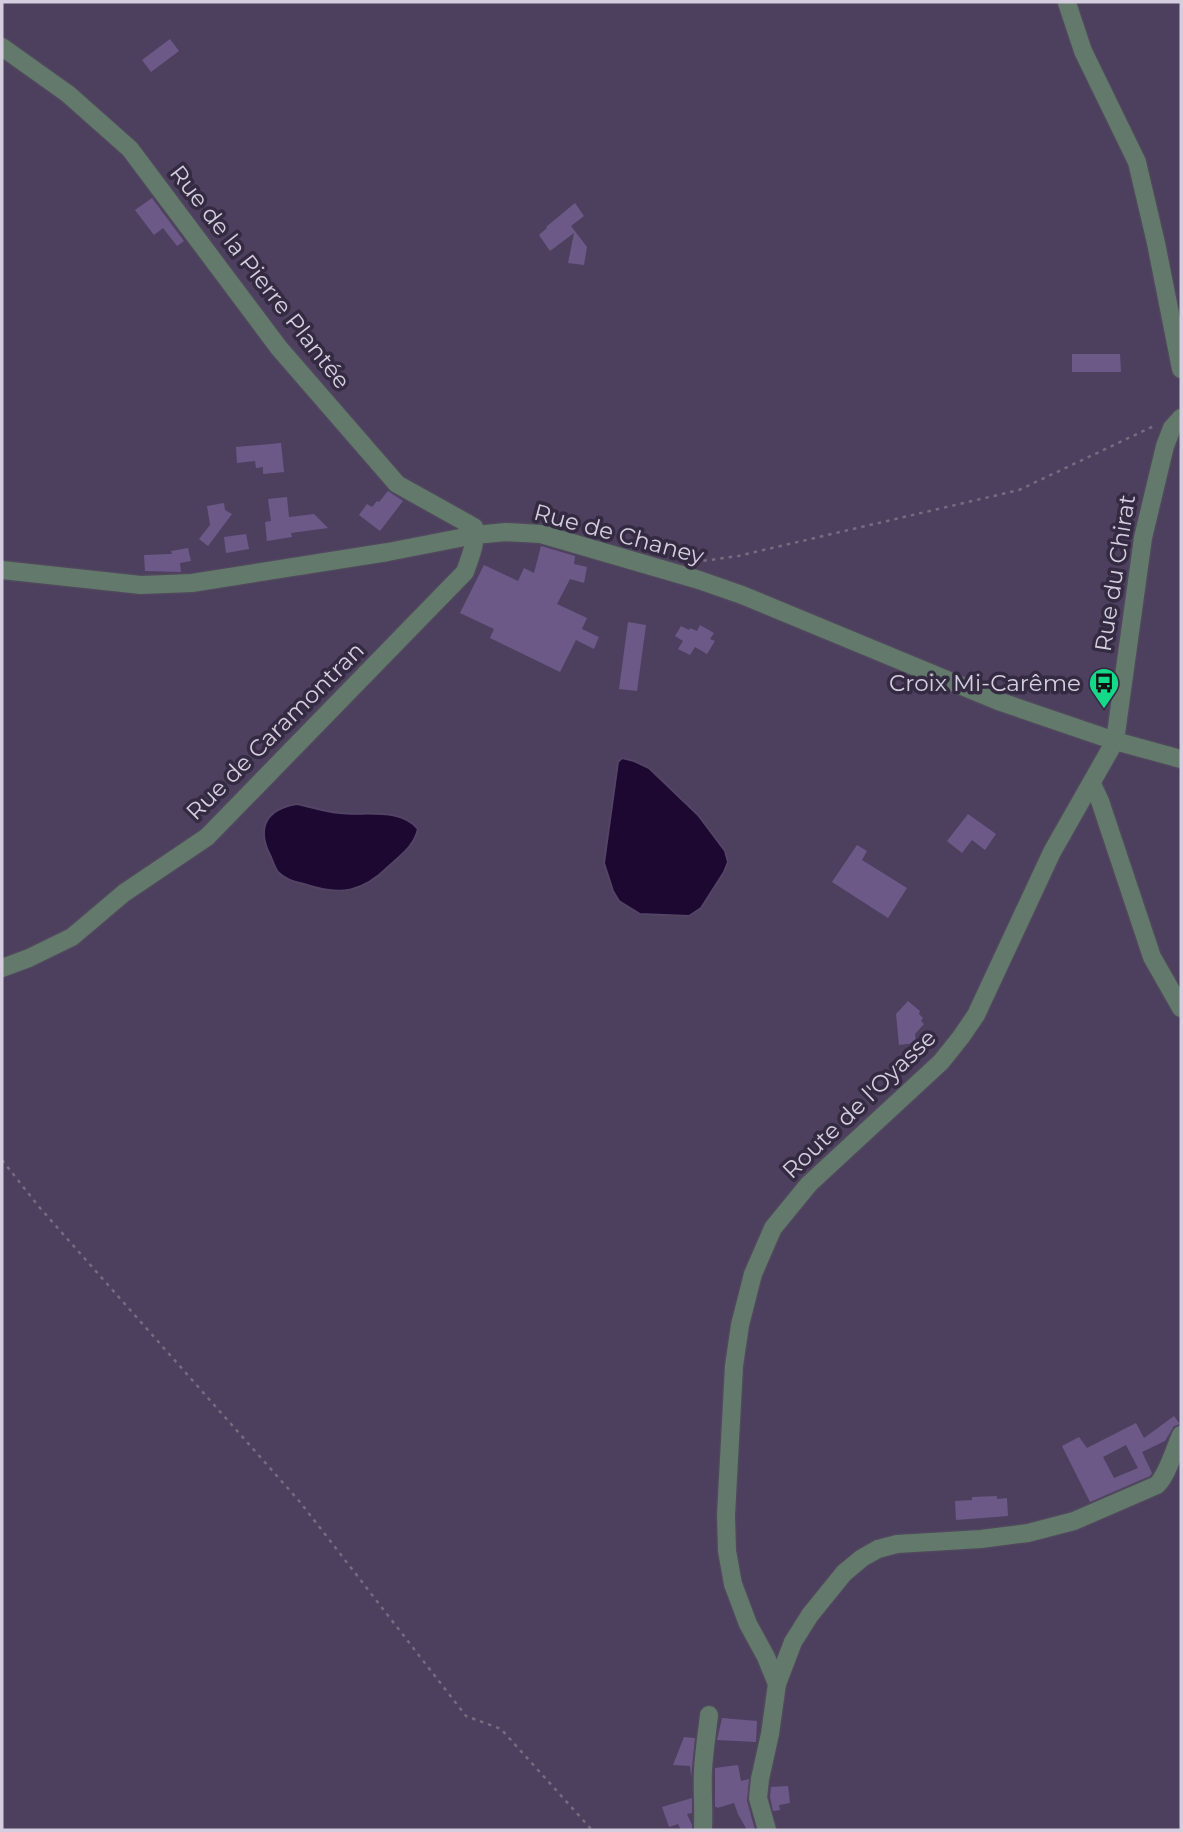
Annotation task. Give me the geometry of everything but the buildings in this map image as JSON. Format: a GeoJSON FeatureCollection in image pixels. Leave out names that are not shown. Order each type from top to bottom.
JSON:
{"type":"FeatureCollection","features":[{"type":"Feature","properties":{"kind":"street"},"geometry":{"type":"LineString","coordinates":[[1068,2],[1083,51],[1136,162],[1156,243],[1181,369]]}},
{"type":"Feature","properties":{"kind":"street","name":"Rue de la Pierre Plantée"},"geometry":{"type":"LineString","coordinates":[[2,47],[68,94],[130,149],[279,348],[397,484],[474,527],[475,535]]}},
{"type":"Feature","properties":{"kind":"street","name":"Rue du Chirat"},"geometry":{"type":"LineString","coordinates":[[1115,741],[1143,538],[1165,446],[1172,428],[1181,418]]}},
{"type":"Feature","properties":{"kind":"street","name":"Rue de Chaney"},"geometry":{"type":"LineString","coordinates":[[2,570],[141,585],[192,583],[388,552],[475,535],[506,531],[541,534],[742,595],[998,701],[1115,741],[1181,759]]}},
{"type":"Feature","properties":{"kind":"street","name":"Rue de Caramontran"},"geometry":{"type":"LineString","coordinates":[[2,968],[72,937],[124,893],[207,837],[465,572],[475,535]]}},
{"type":"Feature","properties":{"kind":"street","name":"Route de l'Oyasse"},"geometry":{"type":"LineString","coordinates":[[777,1684],[748,1624],[733,1584],[727,1551],[726,1514],[734,1366],[740,1325],[753,1274],[774,1228],[809,1184],[941,1062],[961,1037],[976,1014],[1052,852],[1115,741]]}},
{"type":"Feature","properties":{"kind":"street"},"geometry":{"type":"LineString","coordinates":[[1092,784],[1152,957],[1181,1008]]}},
{"type":"Feature","properties":{"kind":"street"},"geometry":{"type":"LineString","coordinates":[[767,1830],[758,1798],[777,1684],[793,1642],[810,1615],[844,1573],[878,1549],[897,1544],[1004,1537],[1074,1521],[1157,1485],[1164,1478],[1181,1435]]}},
{"type":"Feature","properties":{"kind":"street"},"geometry":{"type":"LineString","coordinates":[[703,1830],[705,1813],[702,1796],[709,1715]]}},
{"type":"Feature","properties":{"kind":"path"},"geometry":{"type":"LineString","coordinates":[[690,562],[738,556],[1018,490],[1160,424]]}},
{"type":"Feature","properties":{"kind":"path"},"geometry":{"type":"LineString","coordinates":[[2,1160],[40,1208],[300,1502],[466,1716],[501,1729],[592,1830]]}},
{"type":"Feature","properties":{"kind":"shaded area"},"geometry":{"type":"Polygon","coordinates":[[[2,2],[1181,2],[1181,1830],[2,1830],[2,2]]]}},
{"type":"Feature","properties":{"kind":"shaded area"},"geometry":{"type":"Polygon","coordinates":[[[622,758],[649,768],[698,815],[725,851],[728,862],[724,872],[701,908],[689,916],[640,914],[619,901],[613,891],[604,863],[618,762],[622,758]]]}},
{"type":"Feature","properties":{"kind":"shaded area"},"geometry":{"type":"Polygon","coordinates":[[[297,804],[350,814],[392,815],[411,822],[418,829],[407,849],[370,881],[341,891],[319,888],[281,875],[266,847],[266,822],[277,810],[297,804]]]}},
{"type":"Feature","properties":{"kind":"place","name":"Croix Mi-Carême"},"geometry":{"type":"Point","coordinates":[1104,710]}}]}
